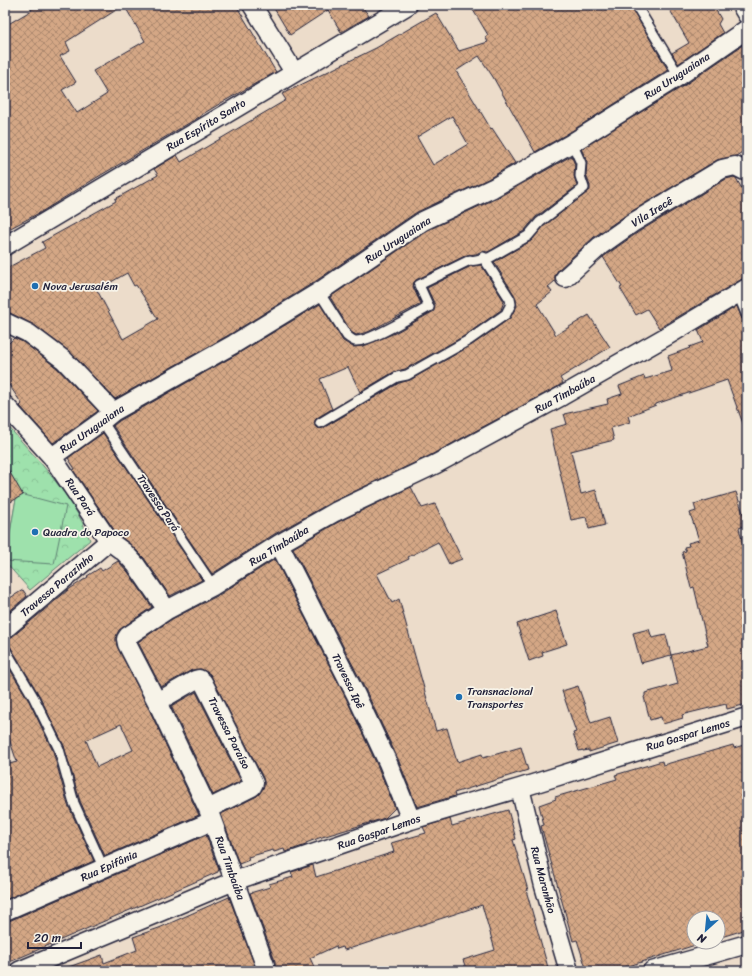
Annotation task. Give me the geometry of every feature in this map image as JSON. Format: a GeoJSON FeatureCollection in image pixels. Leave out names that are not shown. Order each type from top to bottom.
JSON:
{"type":"FeatureCollection","features":[{"type":"Feature","properties":{"kind":"street"},"geometry":{"type":"LineString","coordinates":[[252,5],[294,72]]}},
{"type":"Feature","properties":{"kind":"street","name":"Rua Espírito Santo"},"geometry":{"type":"LineString","coordinates":[[5,246],[408,5]]}},
{"type":"Feature","properties":{"kind":"street"},"geometry":{"type":"LineString","coordinates":[[741,5],[747,15]]}},
{"type":"Feature","properties":{"kind":"street","name":"Rua Uruguaiana"},"geometry":{"type":"LineString","coordinates":[[52,457],[108,416],[234,344],[319,292],[423,221],[493,188],[572,143],[679,76],[747,29]]}},
{"type":"Feature","properties":{"kind":"street","name":"Vila Irecê"},"geometry":{"type":"LineString","coordinates":[[565,278],[600,246],[634,222],[722,169],[735,166],[747,172]]}},
{"type":"Feature","properties":{"kind":"street","name":"Rua Timbaúba"},"geometry":{"type":"LineString","coordinates":[[262,968],[234,881],[210,815],[157,702],[127,644],[126,639],[128,636],[167,610],[213,586],[279,544],[336,512],[436,464],[562,396],[742,291]]}},
{"type":"Feature","properties":{"kind":"street","name":"Travessa Pará"},"geometry":{"type":"LineString","coordinates":[[5,322],[28,333],[64,360],[108,416]]}},
{"type":"Feature","properties":{"kind":"street","name":"Rua Pará"},"geometry":{"type":"LineString","coordinates":[[5,405],[52,457],[109,540],[124,552],[136,565],[167,610]]}},
{"type":"Feature","properties":{"kind":"street","name":"Travessa Parazinho"},"geometry":{"type":"LineString","coordinates":[[5,629],[109,540]]}},
{"type":"Feature","properties":{"kind":"street","name":"Travessa Ipê"},"geometry":{"type":"LineString","coordinates":[[279,544],[356,695],[388,763],[411,820]]}},
{"type":"Feature","properties":{"kind":"street","name":"Travessa Paraíso"},"geometry":{"type":"LineString","coordinates":[[157,702],[195,680],[199,679],[203,682],[254,783],[252,787],[210,815]]}},
{"type":"Feature","properties":{"kind":"street","name":"Rua Gaspar Lemos"},"geometry":{"type":"LineString","coordinates":[[19,971],[234,881],[411,820],[520,788],[747,717]]}},
{"type":"Feature","properties":{"kind":"street","name":"Rua Maranhão"},"geometry":{"type":"LineString","coordinates":[[520,788],[544,886],[569,971]]}},
{"type":"Feature","properties":{"kind":"street","name":"Rua Epifânia"},"geometry":{"type":"LineString","coordinates":[[5,912],[104,869],[210,815]]}},
{"type":"Feature","properties":{"kind":"street"},"geometry":{"type":"LineString","coordinates":[[652,971],[747,944]]}},
{"type":"Feature","properties":{"kind":"lane"},"geometry":{"type":"LineString","coordinates":[[636,5],[679,76]]}},
{"type":"Feature","properties":{"kind":"lane"},"geometry":{"type":"LineString","coordinates":[[319,292],[348,336],[352,340],[357,341],[385,331],[429,307],[419,285],[470,260],[474,261],[483,257],[489,258],[528,236],[540,222],[584,188],[580,176],[581,163],[572,143]]}},
{"type":"Feature","properties":{"kind":"lane"},"geometry":{"type":"LineString","coordinates":[[320,423],[397,378],[407,375],[468,340],[506,314],[511,304],[509,297],[483,257]]}},
{"type":"Feature","properties":{"kind":"lane"},"geometry":{"type":"LineString","coordinates":[[742,291],[747,316]]}},
{"type":"Feature","properties":{"kind":"lane","name":"Travessa Pará"},"geometry":{"type":"LineString","coordinates":[[108,416],[213,586]]}},
{"type":"Feature","properties":{"kind":"lane"},"geometry":{"type":"LineString","coordinates":[[5,649],[34,698],[59,749],[74,803],[104,869]]}},
{"type":"Feature","properties":{"kind":"green space"},"geometry":{"type":"Polygon","coordinates":[[[5,423],[41,463],[64,493],[83,524],[90,540],[30,590],[5,562],[17,493],[5,472],[5,423]]]}},
{"type":"Feature","properties":{"kind":"green space","name":"Quadra do Papoco"},"geometry":{"type":"Polygon","coordinates":[[[17,493],[66,506],[54,564],[5,561],[17,493]]]}},
{"type":"Feature","properties":{"kind":"building"},"geometry":{"type":"Polygon","coordinates":[[[29,5],[124,5],[236,5],[276,72],[221,103],[41,212],[5,231],[5,26],[32,10],[29,5]],[[124,5],[66,42],[70,51],[60,56],[76,82],[62,90],[77,113],[107,94],[93,71],[145,41],[124,5]]]}},
{"type":"Feature","properties":{"kind":"building"},"geometry":{"type":"Polygon","coordinates":[[[272,5],[361,5],[369,16],[341,32],[328,10],[290,35],[272,5]]]}},
{"type":"Feature","properties":{"kind":"building"},"geometry":{"type":"Polygon","coordinates":[[[470,5],[630,5],[668,70],[567,134],[535,152],[493,77],[479,56],[456,71],[491,129],[492,128],[515,163],[488,179],[417,212],[313,283],[229,335],[115,399],[70,352],[34,325],[5,312],[5,269],[45,248],[42,242],[116,201],[115,199],[158,175],[154,169],[177,155],[181,162],[286,100],[282,94],[376,48],[436,13],[459,51],[488,42],[485,37],[488,35],[470,5]],[[452,116],[417,137],[433,165],[468,144],[452,116]],[[127,273],[97,290],[123,339],[158,319],[136,285],[134,286],[127,273]]]}},
{"type":"Feature","properties":{"kind":"building"},"geometry":{"type":"Polygon","coordinates":[[[667,5],[713,5],[721,19],[718,24],[723,33],[678,64],[672,53],[689,43],[667,5]]]}},
{"type":"Feature","properties":{"kind":"building"},"geometry":{"type":"Polygon","coordinates":[[[747,42],[747,149],[736,156],[717,160],[629,213],[594,237],[558,270],[555,275],[555,281],[548,287],[552,292],[537,304],[556,335],[589,315],[610,347],[560,378],[563,383],[557,387],[431,455],[330,503],[273,535],[212,574],[113,426],[119,421],[239,353],[320,304],[343,341],[353,347],[363,346],[395,333],[434,311],[435,305],[427,288],[471,266],[481,265],[504,301],[501,310],[466,335],[405,369],[394,372],[360,392],[348,367],[320,379],[332,409],[315,420],[315,426],[317,428],[323,428],[399,383],[410,380],[472,345],[509,319],[517,306],[515,296],[494,262],[531,241],[544,226],[590,190],[586,175],[587,161],[581,149],[685,85],[747,42]]]}},
{"type":"Feature","properties":{"kind":"building"},"geometry":{"type":"Polygon","coordinates":[[[571,156],[575,164],[574,176],[577,186],[536,217],[524,231],[488,252],[482,251],[476,254],[467,255],[416,280],[413,287],[421,304],[368,332],[356,335],[351,332],[330,297],[428,230],[497,198],[571,156]]]}},
{"type":"Feature","properties":{"kind":"building"},"geometry":{"type":"Polygon","coordinates":[[[734,177],[747,198],[747,278],[742,279],[659,328],[647,309],[636,315],[620,288],[622,287],[603,257],[640,231],[726,179],[734,177]]]}},
{"type":"Feature","properties":{"kind":"building"},"geometry":{"type":"Polygon","coordinates":[[[737,306],[742,319],[747,322],[747,428],[745,429],[727,380],[656,404],[628,416],[630,422],[611,428],[614,440],[571,451],[581,494],[596,490],[605,525],[589,529],[586,517],[571,520],[550,429],[567,424],[564,414],[608,404],[607,399],[622,394],[619,386],[644,376],[645,379],[672,371],[668,356],[703,342],[698,330],[737,306]]]}},
{"type":"Feature","properties":{"kind":"building"},"geometry":{"type":"Polygon","coordinates":[[[14,338],[23,342],[57,368],[98,411],[53,443],[20,406],[22,404],[5,379],[5,347],[14,338]]]}},
{"type":"Feature","properties":{"kind":"building"},"geometry":{"type":"Polygon","coordinates":[[[103,433],[202,580],[170,596],[144,558],[117,534],[73,470],[75,469],[68,458],[103,433]]]}},
{"type":"Feature","properties":{"kind":"building"},"geometry":{"type":"Polygon","coordinates":[[[5,464],[23,495],[5,505],[5,464]]]}},
{"type":"Feature","properties":{"kind":"building"},"geometry":{"type":"Polygon","coordinates":[[[411,487],[422,508],[435,504],[462,559],[449,564],[438,542],[408,557],[409,559],[377,574],[392,603],[399,599],[436,731],[447,728],[457,762],[482,754],[483,758],[521,747],[528,770],[454,793],[455,796],[417,807],[398,759],[366,691],[293,548],[340,521],[411,487]]]}},
{"type":"Feature","properties":{"kind":"building"},"geometry":{"type":"Polygon","coordinates":[[[736,492],[747,525],[739,528],[747,560],[747,704],[727,709],[726,704],[685,714],[682,715],[683,718],[663,724],[661,717],[650,720],[644,697],[645,693],[678,684],[671,655],[708,646],[694,587],[691,588],[682,552],[686,551],[684,547],[689,546],[688,543],[699,540],[690,513],[696,511],[694,504],[736,492]]]}},
{"type":"Feature","properties":{"kind":"building"},"geometry":{"type":"Polygon","coordinates":[[[275,559],[347,700],[395,808],[385,818],[319,838],[306,843],[306,845],[285,852],[284,849],[274,852],[273,850],[248,857],[249,860],[239,864],[221,814],[257,796],[264,787],[263,778],[210,674],[201,669],[192,670],[161,687],[138,642],[172,619],[219,595],[275,559]]]}},
{"type":"Feature","properties":{"kind":"building"},"geometry":{"type":"Polygon","coordinates":[[[118,561],[128,572],[152,607],[119,630],[116,640],[117,646],[148,707],[199,815],[105,856],[80,801],[64,746],[39,695],[10,646],[5,643],[5,639],[12,637],[68,590],[100,568],[102,571],[118,561]],[[121,724],[86,740],[97,767],[133,750],[121,724]]]}},
{"type":"Feature","properties":{"kind":"building"},"geometry":{"type":"Polygon","coordinates":[[[23,590],[27,596],[5,615],[5,601],[23,590]]]}},
{"type":"Feature","properties":{"kind":"building"},"geometry":{"type":"Polygon","coordinates":[[[556,611],[567,644],[542,652],[543,656],[529,661],[517,624],[556,611]]]}},
{"type":"Feature","properties":{"kind":"building"},"geometry":{"type":"Polygon","coordinates":[[[649,629],[652,638],[666,635],[671,655],[641,663],[633,633],[649,629]]]}},
{"type":"Feature","properties":{"kind":"building"},"geometry":{"type":"Polygon","coordinates":[[[5,661],[29,701],[53,751],[68,805],[94,861],[5,900],[5,765],[17,762],[5,727],[5,661]]]}},
{"type":"Feature","properties":{"kind":"building"},"geometry":{"type":"Polygon","coordinates":[[[578,686],[591,723],[610,717],[618,743],[589,752],[589,750],[579,751],[573,733],[576,732],[562,691],[578,686]]]}},
{"type":"Feature","properties":{"kind":"building"},"geometry":{"type":"Polygon","coordinates":[[[196,692],[241,781],[213,795],[171,706],[196,692]]]}},
{"type":"Feature","properties":{"kind":"building"},"geometry":{"type":"Polygon","coordinates":[[[747,744],[747,929],[726,936],[726,910],[686,910],[686,948],[613,971],[587,971],[577,940],[573,941],[541,826],[544,825],[539,805],[556,799],[555,797],[617,779],[615,775],[662,761],[663,765],[733,745],[734,748],[747,744]]]}},
{"type":"Feature","properties":{"kind":"building"},"geometry":{"type":"Polygon","coordinates":[[[508,810],[516,839],[513,840],[528,890],[526,890],[549,971],[467,971],[463,960],[495,950],[482,905],[355,947],[344,950],[343,947],[337,949],[336,946],[310,958],[316,971],[273,971],[275,961],[250,893],[270,887],[269,884],[293,877],[291,872],[313,865],[316,877],[394,852],[391,843],[426,833],[423,827],[450,819],[452,826],[508,810]]]}},
{"type":"Feature","properties":{"kind":"building"},"geometry":{"type":"Polygon","coordinates":[[[206,835],[219,870],[218,872],[5,964],[5,921],[9,921],[206,835]]]}},
{"type":"Feature","properties":{"kind":"building"},"geometry":{"type":"Polygon","coordinates":[[[229,897],[257,971],[63,971],[63,969],[102,955],[104,963],[137,950],[133,937],[159,928],[229,897]]]}},
{"type":"Feature","properties":{"kind":"place","name":"Nova Jerusalém"},"geometry":{"type":"Point","coordinates":[35,286]}},
{"type":"Feature","properties":{"kind":"place","name":"Quadra do Papoco"},"geometry":{"type":"Point","coordinates":[35,532]}},
{"type":"Feature","properties":{"kind":"place","name":"Transnacional Transportes"},"geometry":{"type":"Point","coordinates":[459,697]}}]}
